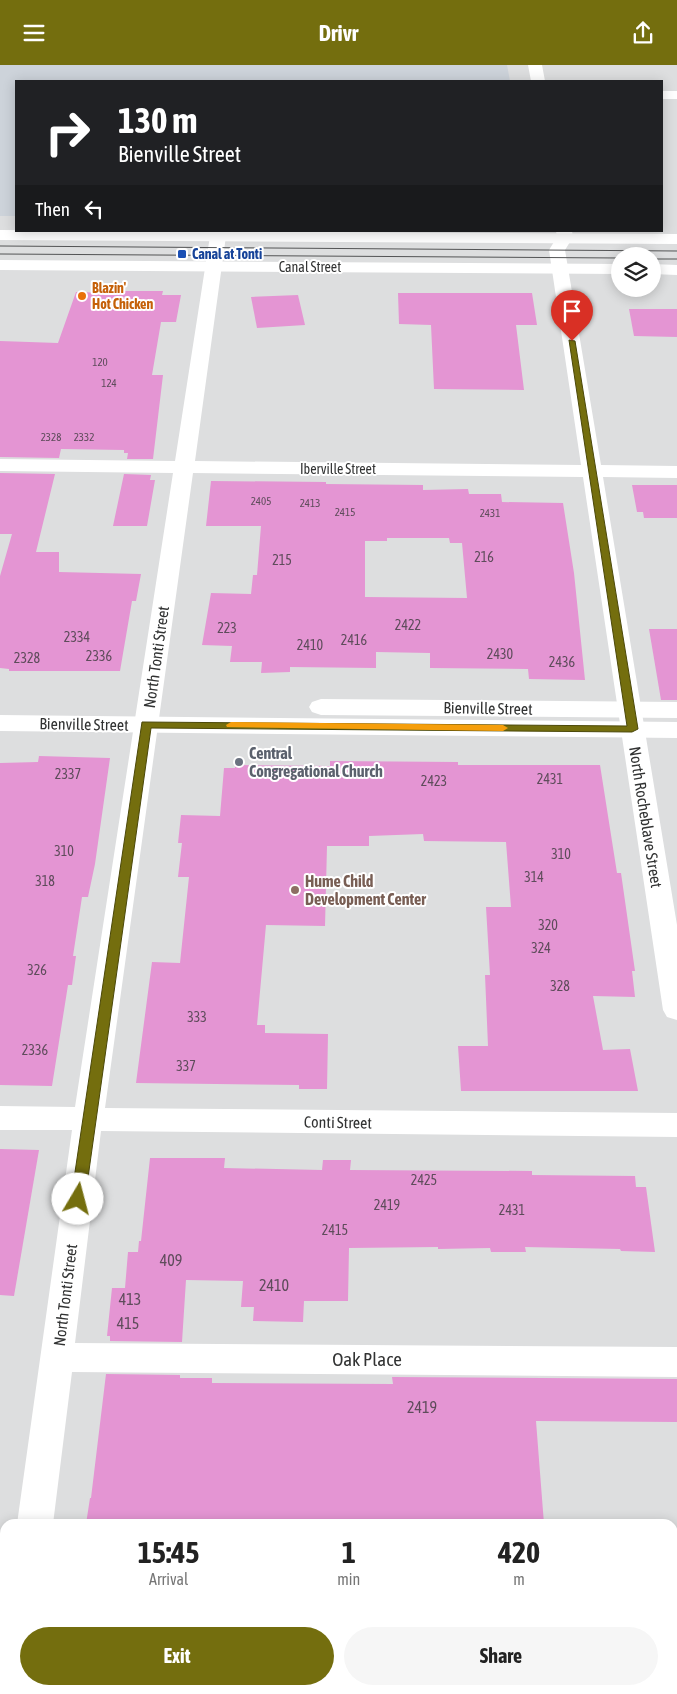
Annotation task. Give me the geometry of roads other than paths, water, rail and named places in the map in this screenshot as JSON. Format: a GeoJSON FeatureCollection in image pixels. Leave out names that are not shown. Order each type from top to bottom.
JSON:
{"type":"FeatureCollection","features":[{"type":"Feature","properties":{"kind":"main road","name":"Canal Street"},"geometry":{"type":"LineString","coordinates":[[0,235],[564,234],[677,239]]}},
{"type":"Feature","properties":{"kind":"main road","name":"Canal Street"},"geometry":{"type":"LineString","coordinates":[[0,265],[611,269]]}},
{"type":"Feature","properties":{"kind":"main road"},"geometry":{"type":"LineString","coordinates":[[661,269],[677,269]]}},
{"type":"Feature","properties":{"kind":"main road","name":"Bienville Street"},"geometry":{"type":"LineString","coordinates":[[0,704],[147,715]]}},
{"type":"Feature","properties":{"kind":"main road","name":"Bienville Street"},"geometry":{"type":"LineString","coordinates":[[0,723],[147,715],[631,719],[677,710]]}},
{"type":"Feature","properties":{"kind":"main road","name":"Bienville Street"},"geometry":{"type":"LineString","coordinates":[[631,719],[677,729]]}},
{"type":"Feature","properties":{"kind":"street"},"geometry":{"type":"LineString","coordinates":[[535,65],[538,80]]}},
{"type":"Feature","properties":{"kind":"street"},"geometry":{"type":"LineString","coordinates":[[663,95],[677,95]]}},
{"type":"Feature","properties":{"kind":"street","name":"North Rocheblave Street"},"geometry":{"type":"LineString","coordinates":[[564,234],[557,251],[677,1010]]}},
{"type":"Feature","properties":{"kind":"street","name":"North Tonti Street"},"geometry":{"type":"LineString","coordinates":[[37,1519],[88,1119],[218,236]]}},
{"type":"Feature","properties":{"kind":"street","name":"Iberville Street"},"geometry":{"type":"LineString","coordinates":[[0,465],[677,472]]}},
{"type":"Feature","properties":{"kind":"street","name":"Conti Street"},"geometry":{"type":"LineString","coordinates":[[0,1118],[677,1125]]}},
{"type":"Feature","properties":{"kind":"street","name":"Oak Place"},"geometry":{"type":"LineString","coordinates":[[57,1357],[677,1362]]}},
{"type":"Feature","properties":{"kind":"tram line"},"geometry":{"type":"LineString","coordinates":[[0,246],[677,251]]}},
{"type":"Feature","properties":{"kind":"tram line"},"geometry":{"type":"LineString","coordinates":[[0,254],[611,258]]}},
{"type":"Feature","properties":{"kind":"tram line"},"geometry":{"type":"LineString","coordinates":[[661,259],[677,259]]}},
{"type":"Feature","properties":{"kind":"place","name":"Canal at Tonti"},"geometry":{"type":"Point","coordinates":[182,254]}},
{"type":"Feature","properties":{"kind":"place","name":"Blazin' Hot Chicken"},"geometry":{"type":"Point","coordinates":[82,296]}},
{"type":"Feature","properties":{"kind":"place","name":"Central Congregational Church"},"geometry":{"type":"Point","coordinates":[239,762]}},
{"type":"Feature","properties":{"kind":"place","name":"Hume Child Development Center"},"geometry":{"type":"Point","coordinates":[295,890]}}]}
